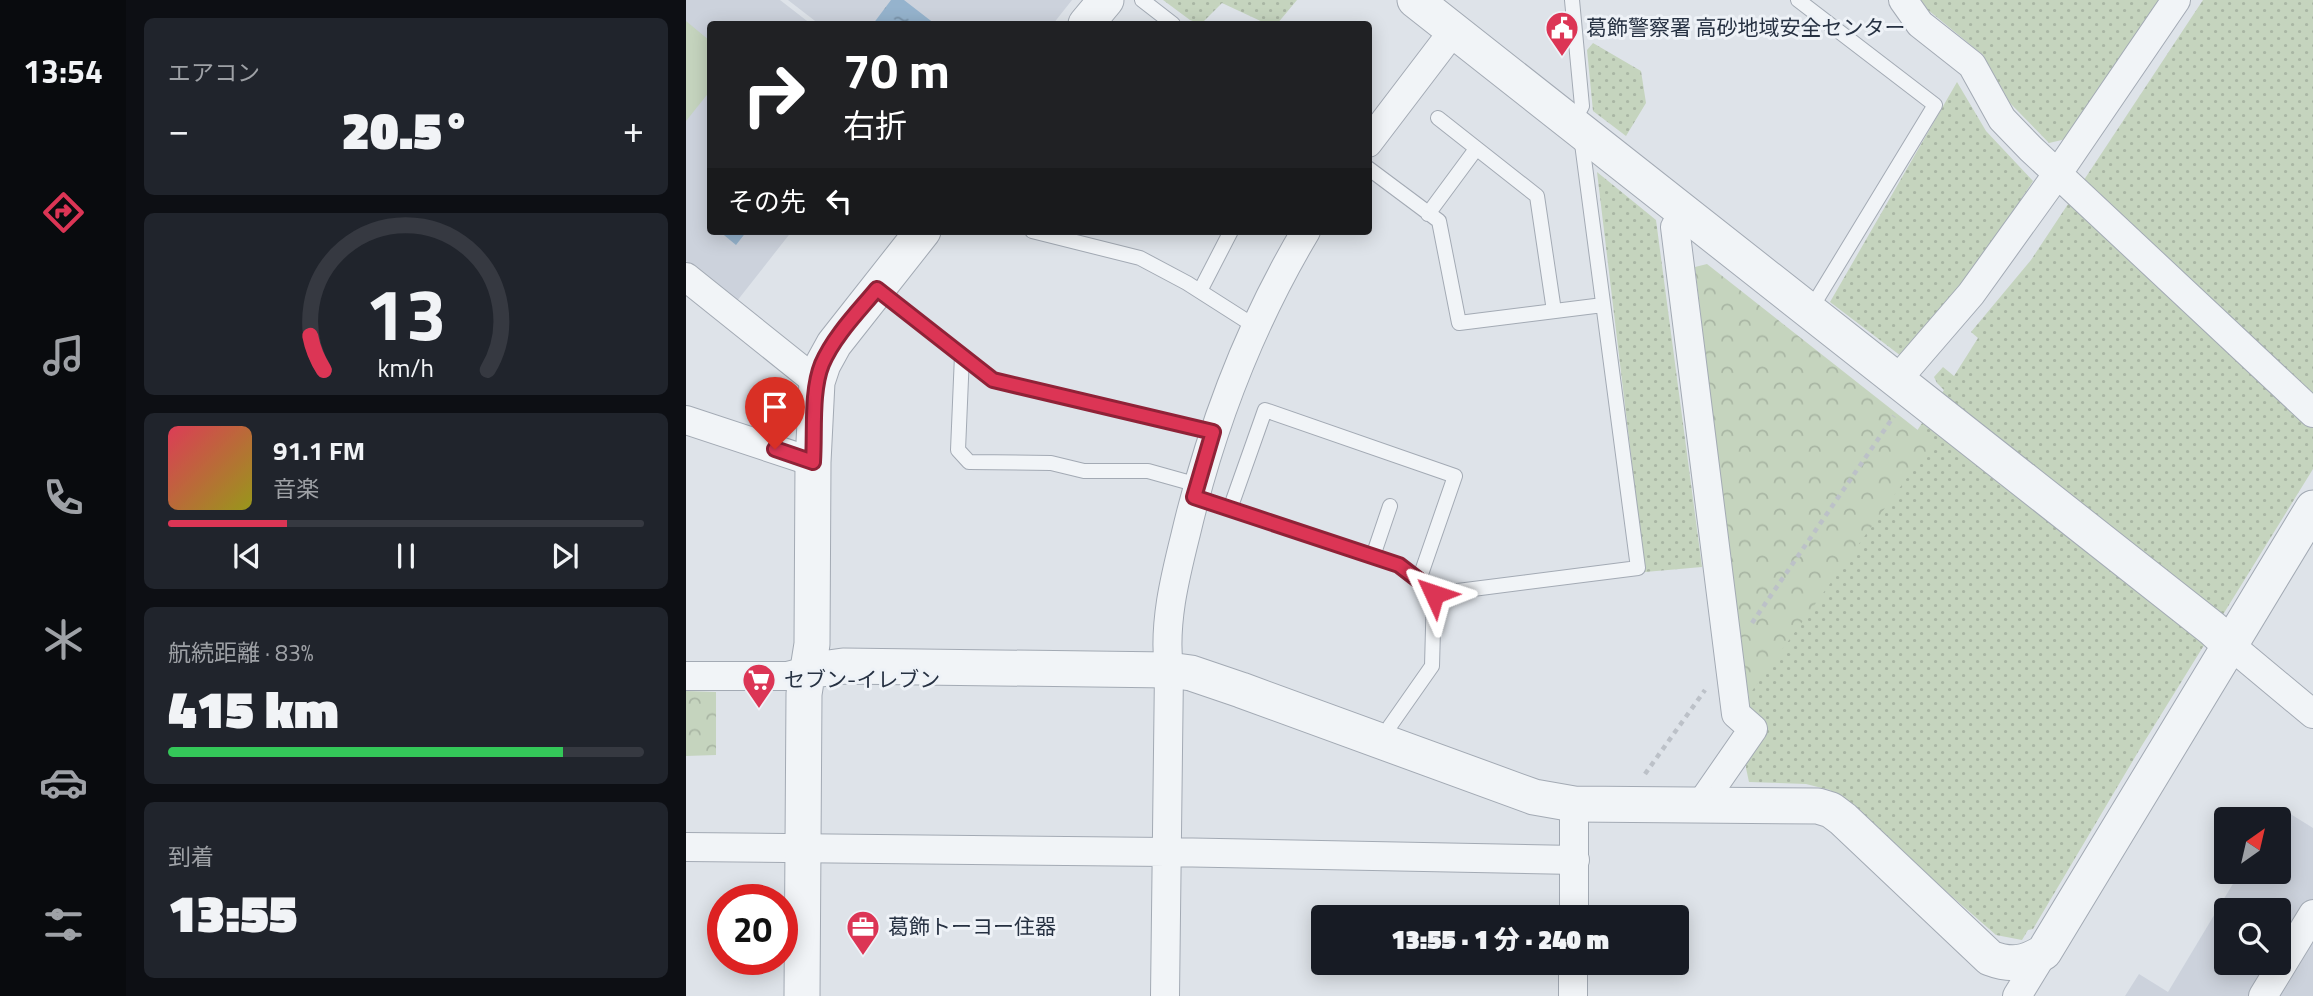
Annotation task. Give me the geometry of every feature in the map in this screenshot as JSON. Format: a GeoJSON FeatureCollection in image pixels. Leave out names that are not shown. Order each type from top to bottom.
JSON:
{"type":"FeatureCollection","features":[{"type":"Feature","properties":{"kind":"street"},"geometry":{"type":"LineString","coordinates":[[1088,21],[1106,0]]}},
{"type":"Feature","properties":{"kind":"street"},"geometry":{"type":"LineString","coordinates":[[1415,0],[2202,620],[2313,714]]}},
{"type":"Feature","properties":{"kind":"street"},"geometry":{"type":"LineString","coordinates":[[1903,0],[1920,24],[1972,65],[2002,119],[2313,413]]}},
{"type":"Feature","properties":{"kind":"street"},"geometry":{"type":"LineString","coordinates":[[1896,381],[1971,294],[2058,173],[2176,0]]}},
{"type":"Feature","properties":{"kind":"street"},"geometry":{"type":"LineString","coordinates":[[1372,138],[1454,30]]}},
{"type":"Feature","properties":{"kind":"street"},"geometry":{"type":"LineString","coordinates":[[1684,214],[1675,227],[1728,657],[1736,714],[1753,729],[1701,804]]}},
{"type":"Feature","properties":{"kind":"street"},"geometry":{"type":"LineString","coordinates":[[802,996],[804,694],[811,644],[813,462],[817,382],[822,364],[834,344],[920,235]]}},
{"type":"Feature","properties":{"kind":"street"},"geometry":{"type":"LineString","coordinates":[[1165,996],[1169,670],[1166,648],[1170,609],[1196,491],[1213,432],[1281,272],[1304,235]]}},
{"type":"Feature","properties":{"kind":"street"},"geometry":{"type":"LineString","coordinates":[[686,277],[817,382]]}},
{"type":"Feature","properties":{"kind":"street"},"geometry":{"type":"LineString","coordinates":[[687,424],[813,462]]}},
{"type":"Feature","properties":{"kind":"street"},"geometry":{"type":"LineString","coordinates":[[2017,996],[2313,508]]}},
{"type":"Feature","properties":{"kind":"street"},"geometry":{"type":"LineString","coordinates":[[686,676],[787,676],[843,666],[1169,670],[1191,673],[1534,797],[1574,804],[1805,805],[1831,810],[1990,958],[2000,962],[2022,963],[2044,953]]}},
{"type":"Feature","properties":{"kind":"street"},"geometry":{"type":"LineString","coordinates":[[1574,804],[1574,905]]}},
{"type":"Feature","properties":{"kind":"street"},"geometry":{"type":"LineString","coordinates":[[686,847],[1575,860]]}},
{"type":"Feature","properties":{"kind":"street"},"geometry":{"type":"LineString","coordinates":[[2263,996],[2313,914]]}},
{"type":"Feature","properties":{"kind":"street"},"geometry":{"type":"LineString","coordinates":[[1573,975],[1573,996]]}},
{"type":"Feature","properties":{"kind":"lane"},"geometry":{"type":"LineString","coordinates":[[1142,0],[1169,21]]}},
{"type":"Feature","properties":{"kind":"lane"},"geometry":{"type":"LineString","coordinates":[[1434,594],[1638,568],[1576,128],[1582,106],[1572,0]]}},
{"type":"Feature","properties":{"kind":"lane"},"geometry":{"type":"LineString","coordinates":[[1798,0],[1935,105],[1809,312]]}},
{"type":"Feature","properties":{"kind":"lane"},"geometry":{"type":"LineString","coordinates":[[1438,118],[1536,196],[1554,311]]}},
{"type":"Feature","properties":{"kind":"lane"},"geometry":{"type":"LineString","coordinates":[[1428,214],[1476,149]]}},
{"type":"Feature","properties":{"kind":"lane"},"geometry":{"type":"LineString","coordinates":[[1372,171],[1438,221],[1459,323],[1603,305]]}},
{"type":"Feature","properties":{"kind":"lane"},"geometry":{"type":"LineString","coordinates":[[1048,235],[1140,258],[1200,291],[1256,327]]}},
{"type":"Feature","properties":{"kind":"lane"},"geometry":{"type":"LineString","coordinates":[[1200,291],[1229,235]]}},
{"type":"Feature","properties":{"kind":"lane"},"geometry":{"type":"LineString","coordinates":[[877,289],[993,380],[1213,432]]}},
{"type":"Feature","properties":{"kind":"lane"},"geometry":{"type":"LineString","coordinates":[[962,355],[958,450],[970,462],[1051,463],[1084,471],[1148,471],[1230,509],[1399,565],[1434,592],[1432,666],[1390,726],[1384,742]]}},
{"type":"Feature","properties":{"kind":"lane"},"geometry":{"type":"LineString","coordinates":[[1230,509],[1265,410],[1455,476],[1419,580]]}},
{"type":"Feature","properties":{"kind":"lane"},"geometry":{"type":"LineString","coordinates":[[1373,556],[1390,506]]}},
{"type":"Feature","properties":{"kind":"path"},"geometry":{"type":"LineString","coordinates":[[1644,777],[1895,416]]}},
{"type":"Feature","properties":{"kind":"shaded area"},"geometry":{"type":"Polygon","coordinates":[[[686,0],[780,0],[807,21],[707,21],[707,235],[789,235],[737,301],[686,261],[686,0]]]}},
{"type":"Feature","properties":{"kind":"shaded area"},"geometry":{"type":"Polygon","coordinates":[[[788,0],[1072,0],[1055,21],[815,21],[788,0]]]}},
{"type":"Feature","properties":{"kind":"shaded area"},"geometry":{"type":"Polygon","coordinates":[[[2291,814],[2313,828],[2313,996],[2125,996],[2139,974],[2168,992],[2214,915],[2214,975],[2291,975],[2291,898],[2224,898],[2233,884],[2291,884],[2291,814]]]}},
{"type":"Feature","properties":{"kind":"green space"},"geometry":{"type":"Polygon","coordinates":[[[1163,0],[1297,0],[1280,21],[1261,21],[1222,3],[1204,21],[1190,20],[1163,0]]]}},
{"type":"Feature","properties":{"kind":"green space"},"geometry":{"type":"Polygon","coordinates":[[[1921,0],[2160,0],[2066,139],[2049,143],[2010,103],[1983,55],[1928,10],[1921,0]]]}},
{"type":"Feature","properties":{"kind":"green space"},"geometry":{"type":"Polygon","coordinates":[[[2203,0],[2313,0],[2313,469],[2141,747],[2033,929],[2028,930],[2022,940],[1996,935],[1830,790],[1806,784],[1749,782],[1746,768],[1749,684],[1944,390],[1934,377],[1943,367],[1954,376],[1978,338],[1971,332],[2031,260],[2203,0]]]}},
{"type":"Feature","properties":{"kind":"green space"},"geometry":{"type":"Polygon","coordinates":[[[686,21],[707,38],[707,95],[686,121],[686,21]]]}},
{"type":"Feature","properties":{"kind":"green space"},"geometry":{"type":"Polygon","coordinates":[[[1593,43],[1641,71],[1646,103],[1626,136],[1593,111],[1587,50],[1593,43]]]}},
{"type":"Feature","properties":{"kind":"green space"},"geometry":{"type":"Polygon","coordinates":[[[1957,82],[1986,131],[2033,181],[1976,268],[1901,356],[1830,302],[1957,82]]]}},
{"type":"Feature","properties":{"kind":"green space"},"geometry":{"type":"Polygon","coordinates":[[[1597,172],[1656,220],[1702,567],[1645,572],[1597,172]]]}},
{"type":"Feature","properties":{"kind":"green space"},"geometry":{"type":"Polygon","coordinates":[[[1707,264],[1933,442],[1749,695],[1745,685],[1695,267],[1707,264]]]}},
{"type":"Feature","properties":{"kind":"green space"},"geometry":{"type":"Polygon","coordinates":[[[686,691],[716,692],[716,755],[686,756],[686,691]]]}},
{"type":"Feature","properties":{"kind":"water"},"geometry":{"type":"Polygon","coordinates":[[[891,0],[904,0],[931,21],[875,21],[891,0]]]}},
{"type":"Feature","properties":{"kind":"water"},"geometry":{"type":"Polygon","coordinates":[[[724,235],[744,235],[736,245],[724,235]]]}},
{"type":"Feature","properties":{"kind":"place","name":"葛飾警察署 高砂地域安全センター"},"geometry":{"type":"Point","coordinates":[1562,58]}},
{"type":"Feature","properties":{"kind":"place","name":"セブン-イレブン"},"geometry":{"type":"Point","coordinates":[759,710]}},
{"type":"Feature","properties":{"kind":"place","name":"葛飾トーヨー住器"},"geometry":{"type":"Point","coordinates":[863,957]}},
{"type":"Feature","properties":{"kind":"route"},"geometry":{"type":"LineString","coordinates":[[775,449],[813,462],[817,382],[822,364],[834,344],[877,289],[993,380],[1213,432],[1194,497],[1399,565],[1434,594]]}}]}
